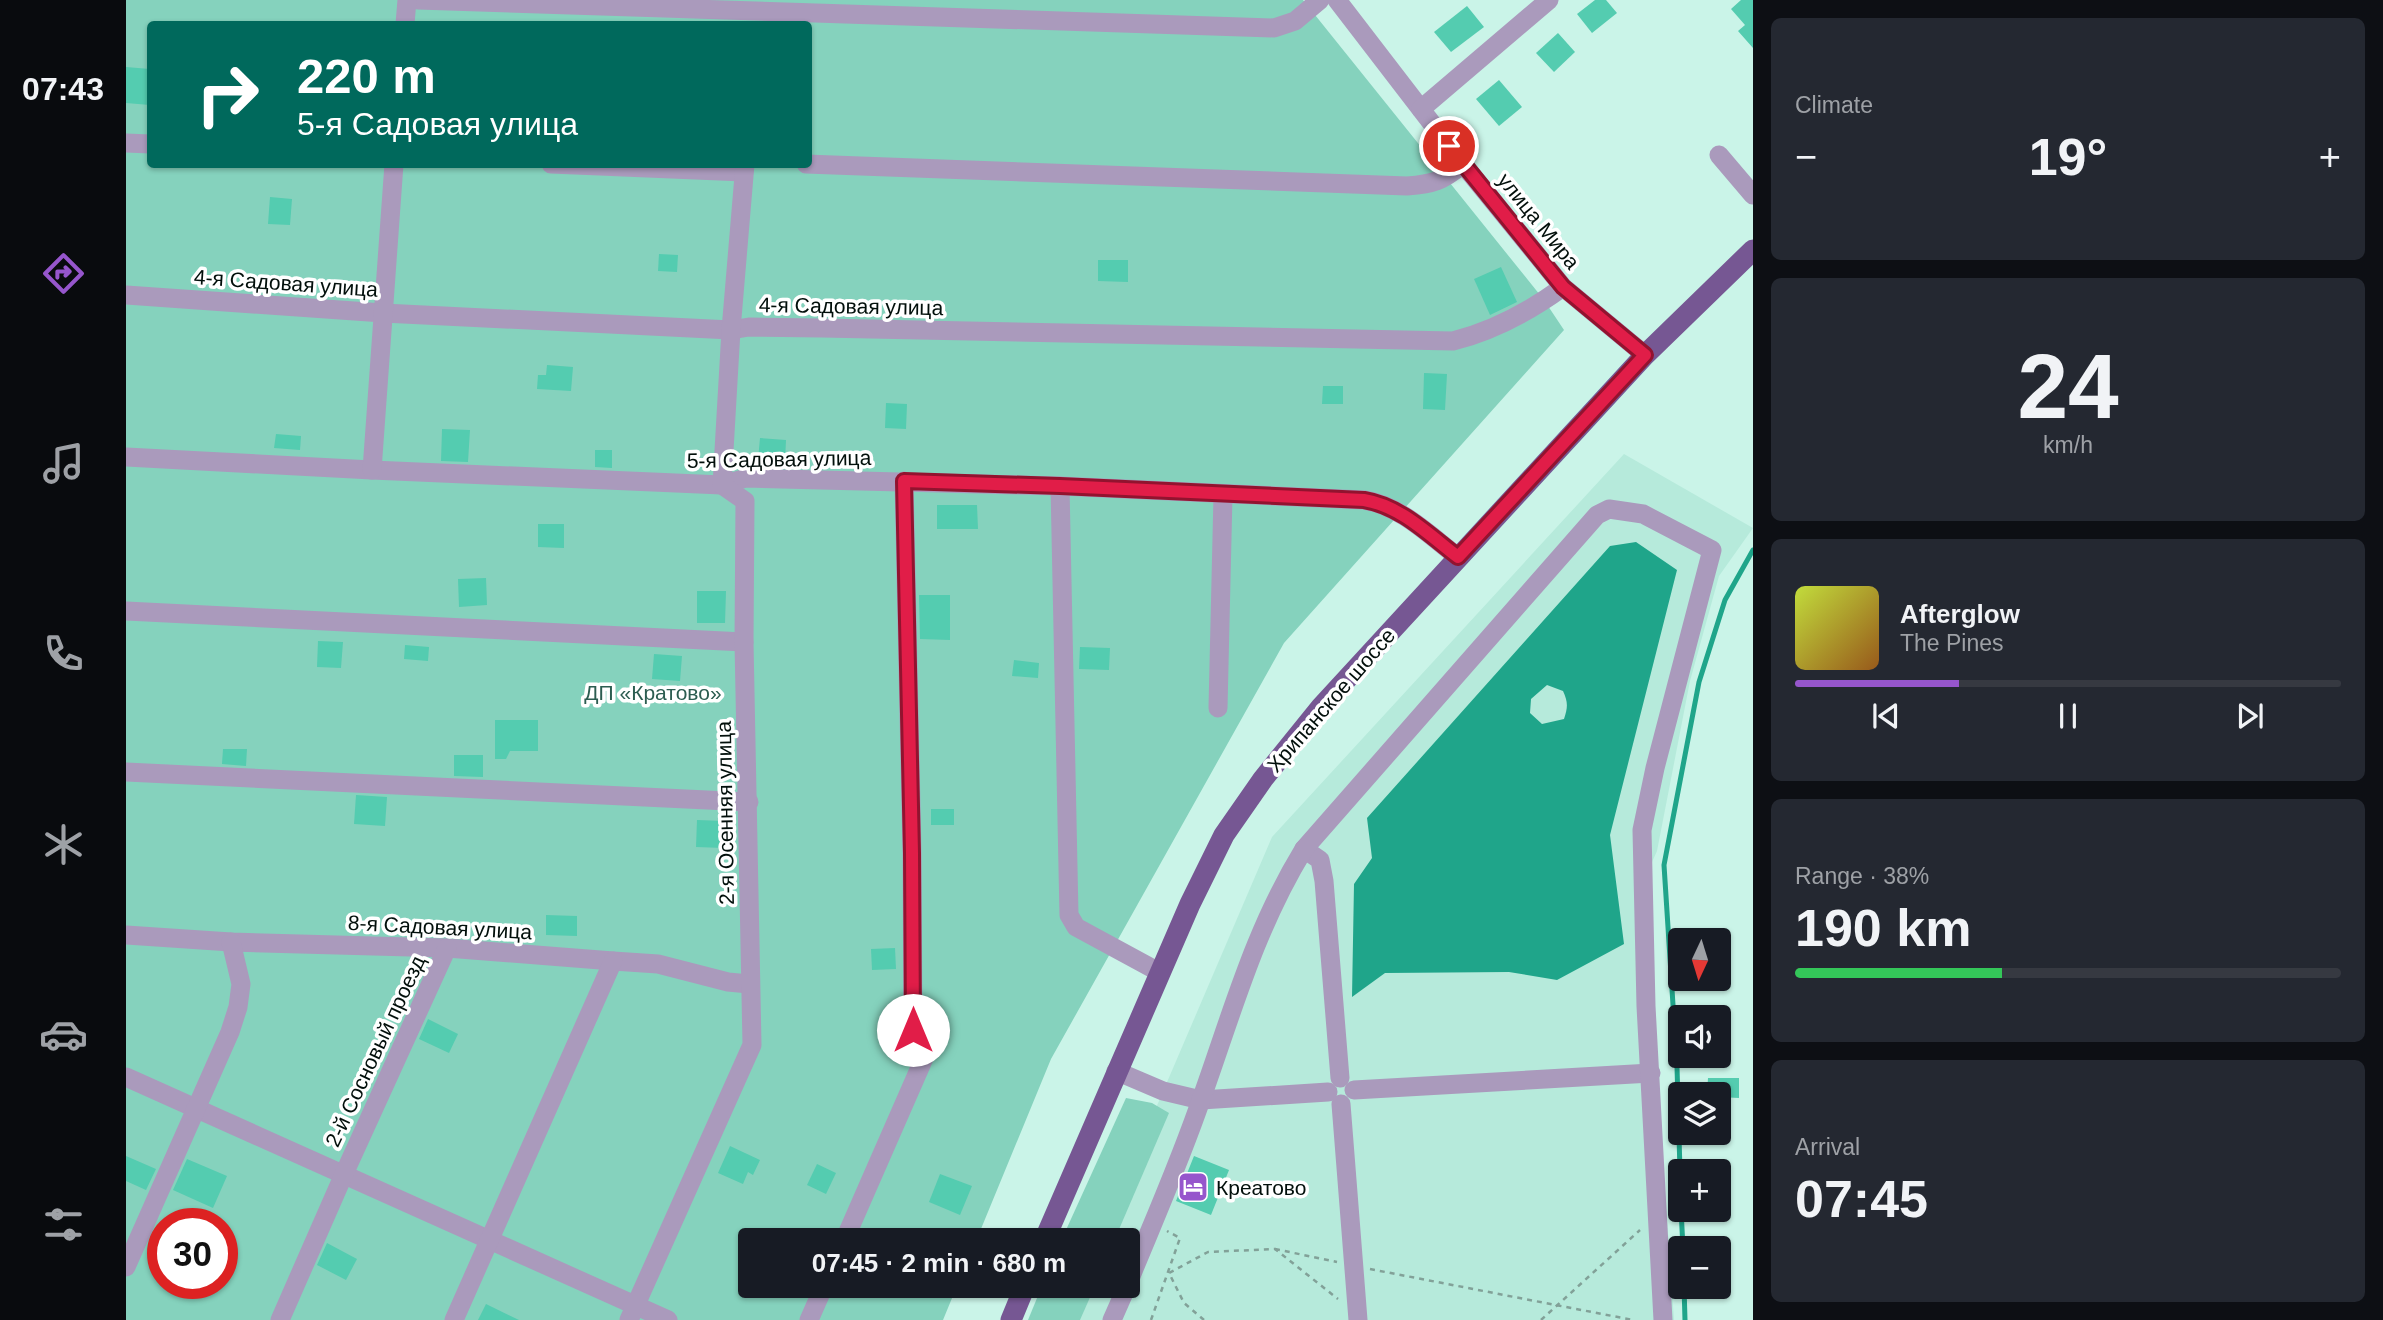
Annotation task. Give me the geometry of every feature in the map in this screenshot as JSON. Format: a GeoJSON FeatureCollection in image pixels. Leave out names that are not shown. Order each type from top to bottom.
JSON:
{"type":"FeatureCollection","features":[{"type":"Feature","properties":{"kind":"main road","name":"Хрипанское шоссе"},"geometry":{"type":"LineString","coordinates":[[1050,1228],[1158,972],[1224,835],[1264,779],[1321,707],[1458,557],[1645,355],[1753,250]]}},
{"type":"Feature","properties":{"kind":"main road"},"geometry":{"type":"LineString","coordinates":[[1011,1320],[1020,1298]]}},
{"type":"Feature","properties":{"kind":"street"},"geometry":{"type":"LineString","coordinates":[[405,21],[407,0]]}},
{"type":"Feature","properties":{"kind":"street"},"geometry":{"type":"LineString","coordinates":[[418,0],[1275,28],[1295,21],[1320,0]]}},
{"type":"Feature","properties":{"kind":"street","name":"улица Мира"},"geometry":{"type":"LineString","coordinates":[[1337,0],[1463,164],[1563,287],[1645,355]]}},
{"type":"Feature","properties":{"kind":"street"},"geometry":{"type":"LineString","coordinates":[[1421,109],[1549,0]]}},
{"type":"Feature","properties":{"kind":"street"},"geometry":{"type":"LineString","coordinates":[[126,143],[147,144]]}},
{"type":"Feature","properties":{"kind":"street"},"geometry":{"type":"LineString","coordinates":[[1719,155],[1753,194]]}},
{"type":"Feature","properties":{"kind":"street"},"geometry":{"type":"LineString","coordinates":[[812,164],[1407,186],[1444,180],[1463,164]]}},
{"type":"Feature","properties":{"kind":"street"},"geometry":{"type":"LineString","coordinates":[[372,470],[394,168]]}},
{"type":"Feature","properties":{"kind":"street"},"geometry":{"type":"LineString","coordinates":[[722,485],[731,330],[745,168]]}},
{"type":"Feature","properties":{"kind":"street","name":"4-я Садовая улица"},"geometry":{"type":"LineString","coordinates":[[126,295],[383,313],[731,330],[749,327],[822,328],[1453,341],[1500,326],[1563,287]]}},
{"type":"Feature","properties":{"kind":"street","name":"5-я Садовая улица"},"geometry":{"type":"LineString","coordinates":[[126,457],[722,485],[746,478],[904,481],[1364,500],[1381,503],[1402,513],[1458,557]]}},
{"type":"Feature","properties":{"kind":"street"},"geometry":{"type":"LineString","coordinates":[[904,481],[913,1030]]}},
{"type":"Feature","properties":{"kind":"street","name":"2-я Осенняя улица"},"geometry":{"type":"LineString","coordinates":[[632,1313],[752,1045],[744,642],[745,501],[722,485]]}},
{"type":"Feature","properties":{"kind":"street"},"geometry":{"type":"LineString","coordinates":[[1060,486],[1069,915],[1076,927],[1158,972]]}},
{"type":"Feature","properties":{"kind":"street"},"geometry":{"type":"LineString","coordinates":[[1218,708],[1223,495]]}},
{"type":"Feature","properties":{"kind":"street"},"geometry":{"type":"LineString","coordinates":[[1140,1255],[1201,1100],[1253,948],[1280,888],[1304,849],[1597,515],[1609,509],[1643,514],[1712,550],[1655,768],[1642,830],[1646,1006],[1663,1320]]}},
{"type":"Feature","properties":{"kind":"street"},"geometry":{"type":"LineString","coordinates":[[126,611],[744,642]]}},
{"type":"Feature","properties":{"kind":"street"},"geometry":{"type":"LineString","coordinates":[[126,772],[749,803]]}},
{"type":"Feature","properties":{"kind":"street"},"geometry":{"type":"LineString","coordinates":[[1304,849],[1320,860],[1324,881],[1358,1317]]}},
{"type":"Feature","properties":{"kind":"street","name":"8-я Садовая улица"},"geometry":{"type":"LineString","coordinates":[[126,934],[231,942],[447,948],[658,964],[728,982],[749,984]]}},
{"type":"Feature","properties":{"kind":"street"},"geometry":{"type":"LineString","coordinates":[[126,1267],[214,1073],[238,1007],[241,984],[231,942]]}},
{"type":"Feature","properties":{"kind":"street","name":"2-й Сосновый проезд"},"geometry":{"type":"LineString","coordinates":[[280,1320],[447,948]]}},
{"type":"Feature","properties":{"kind":"street"},"geometry":{"type":"LineString","coordinates":[[454,1320],[613,961]]}},
{"type":"Feature","properties":{"kind":"street"},"geometry":{"type":"LineString","coordinates":[[850,1228],[932,1040]]}},
{"type":"Feature","properties":{"kind":"street"},"geometry":{"type":"LineString","coordinates":[[1116,1071],[1163,1091],[1201,1100],[1651,1073]]}},
{"type":"Feature","properties":{"kind":"street"},"geometry":{"type":"LineString","coordinates":[[126,1077],[488,1240],[632,1313],[668,1320]]}},
{"type":"Feature","properties":{"kind":"street"},"geometry":{"type":"LineString","coordinates":[[809,1320],[819,1298]]}},
{"type":"Feature","properties":{"kind":"street"},"geometry":{"type":"LineString","coordinates":[[1112,1320],[1122,1298]]}},
{"type":"Feature","properties":{"kind":"path"},"geometry":{"type":"LineString","coordinates":[[1541,1320],[1658,1214]]}},
{"type":"Feature","properties":{"kind":"path"},"geometry":{"type":"LineString","coordinates":[[1151,1320],[1180,1238],[1153,1224]]}},
{"type":"Feature","properties":{"kind":"path"},"geometry":{"type":"LineString","coordinates":[[1275,1248],[1358,1317]]}},
{"type":"Feature","properties":{"kind":"path"},"geometry":{"type":"LineString","coordinates":[[1169,1273],[1209,1252],[1275,1248],[1633,1320]]}},
{"type":"Feature","properties":{"kind":"path"},"geometry":{"type":"LineString","coordinates":[[1169,1273],[1184,1303],[1204,1320]]}},
{"type":"Feature","properties":{"kind":"shaded area"},"geometry":{"type":"Polygon","coordinates":[[[1624,454],[1753,528],[1719,576],[1690,681],[1657,851],[1648,871],[1657,1074],[1668,1236],[1668,1299],[1673,1299],[1674,1320],[1065,1320],[1074,1298],[1140,1298],[1140,1228],[1105,1228],[1272,837],[1624,454]]]}},
{"type":"Feature","properties":{"kind":"shaded area"},"geometry":{"type":"Polygon","coordinates":[[[1636,542],[1677,570],[1610,835],[1624,944],[1557,980],[1509,972],[1385,973],[1352,997],[1354,884],[1372,858],[1367,818],[1610,546],[1636,542]],[[1547,685],[1531,699],[1530,713],[1542,724],[1564,719],[1567,705],[1563,691],[1547,685]]]}},
{"type":"Feature","properties":{"kind":"green space","name":"ДП «Кратово»"},"geometry":{"type":"Polygon","coordinates":[[[126,0],[1303,0],[1544,300],[1564,330],[1284,643],[1051,1059],[981,1228],[738,1228],[738,1298],[952,1298],[943,1320],[126,1320],[126,0]]]}},
{"type":"Feature","properties":{"kind":"green space"},"geometry":{"type":"Polygon","coordinates":[[[1126,1098],[1152,1103],[1169,1113],[1120,1228],[1067,1228],[1126,1098]]]}},
{"type":"Feature","properties":{"kind":"green space"},"geometry":{"type":"Polygon","coordinates":[[[1037,1298],[1090,1298],[1080,1320],[1028,1320],[1037,1298]]]}},
{"type":"Feature","properties":{"kind":"building"},"geometry":{"type":"Polygon","coordinates":[[[1595,0],[1606,0],[1617,13],[1592,33],[1577,14],[1595,0]]]}},
{"type":"Feature","properties":{"kind":"building"},"geometry":{"type":"Polygon","coordinates":[[[1741,0],[1753,0],[1753,48],[1738,31],[1745,25],[1731,9],[1741,0]]]}},
{"type":"Feature","properties":{"kind":"building"},"geometry":{"type":"Polygon","coordinates":[[[1467,6],[1484,27],[1451,52],[1434,32],[1467,6]]]}},
{"type":"Feature","properties":{"kind":"building"},"geometry":{"type":"Polygon","coordinates":[[[1558,33],[1575,52],[1554,72],[1536,53],[1558,33]]]}},
{"type":"Feature","properties":{"kind":"building"},"geometry":{"type":"Polygon","coordinates":[[[126,67],[147,69],[147,105],[126,103],[126,67]]]}},
{"type":"Feature","properties":{"kind":"building"},"geometry":{"type":"Polygon","coordinates":[[[1499,80],[1522,107],[1499,126],[1476,99],[1499,80]]]}},
{"type":"Feature","properties":{"kind":"building"},"geometry":{"type":"Polygon","coordinates":[[[270,197],[292,199],[290,225],[268,224],[270,197]]]}},
{"type":"Feature","properties":{"kind":"building"},"geometry":{"type":"Polygon","coordinates":[[[659,254],[678,255],[677,272],[658,271],[659,254]]]}},
{"type":"Feature","properties":{"kind":"building"},"geometry":{"type":"Polygon","coordinates":[[[1098,260],[1128,260],[1128,282],[1098,281],[1098,260]]]}},
{"type":"Feature","properties":{"kind":"building"},"geometry":{"type":"Polygon","coordinates":[[[1501,267],[1517,302],[1490,315],[1474,279],[1501,267]]]}},
{"type":"Feature","properties":{"kind":"building"},"geometry":{"type":"Polygon","coordinates":[[[547,365],[573,367],[571,391],[537,389],[538,375],[546,375],[547,365]]]}},
{"type":"Feature","properties":{"kind":"building"},"geometry":{"type":"Polygon","coordinates":[[[1424,373],[1447,374],[1445,410],[1423,409],[1424,373]]]}},
{"type":"Feature","properties":{"kind":"building"},"geometry":{"type":"Polygon","coordinates":[[[1323,386],[1343,386],[1343,404],[1322,404],[1323,386]]]}},
{"type":"Feature","properties":{"kind":"building"},"geometry":{"type":"Polygon","coordinates":[[[886,403],[907,404],[906,429],[885,428],[886,403]]]}},
{"type":"Feature","properties":{"kind":"building"},"geometry":{"type":"Polygon","coordinates":[[[442,429],[470,430],[468,462],[441,461],[442,429]]]}},
{"type":"Feature","properties":{"kind":"building"},"geometry":{"type":"Polygon","coordinates":[[[276,434],[301,436],[300,450],[274,448],[276,434]]]}},
{"type":"Feature","properties":{"kind":"building"},"geometry":{"type":"Polygon","coordinates":[[[760,438],[786,440],[785,462],[758,460],[760,438]]]}},
{"type":"Feature","properties":{"kind":"building"},"geometry":{"type":"Polygon","coordinates":[[[595,450],[612,450],[612,468],[595,467],[595,450]]]}},
{"type":"Feature","properties":{"kind":"building"},"geometry":{"type":"Polygon","coordinates":[[[937,505],[977,505],[978,529],[937,529],[937,505]]]}},
{"type":"Feature","properties":{"kind":"building"},"geometry":{"type":"Polygon","coordinates":[[[538,524],[564,524],[564,548],[538,547],[538,524]]]}},
{"type":"Feature","properties":{"kind":"building"},"geometry":{"type":"Polygon","coordinates":[[[486,578],[487,605],[459,607],[458,579],[486,578]]]}},
{"type":"Feature","properties":{"kind":"building"},"geometry":{"type":"Polygon","coordinates":[[[697,591],[726,591],[725,623],[697,623],[697,591]]]}},
{"type":"Feature","properties":{"kind":"building"},"geometry":{"type":"Polygon","coordinates":[[[919,595],[950,595],[950,640],[920,639],[919,595]]]}},
{"type":"Feature","properties":{"kind":"building"},"geometry":{"type":"Polygon","coordinates":[[[318,641],[343,642],[341,668],[317,667],[318,641]]]}},
{"type":"Feature","properties":{"kind":"building"},"geometry":{"type":"Polygon","coordinates":[[[405,645],[429,647],[428,661],[404,659],[405,645]]]}},
{"type":"Feature","properties":{"kind":"building"},"geometry":{"type":"Polygon","coordinates":[[[1080,647],[1110,648],[1109,670],[1079,669],[1080,647]]]}},
{"type":"Feature","properties":{"kind":"building"},"geometry":{"type":"Polygon","coordinates":[[[654,654],[682,656],[680,681],[652,679],[654,654]]]}},
{"type":"Feature","properties":{"kind":"building"},"geometry":{"type":"Polygon","coordinates":[[[1014,660],[1039,663],[1038,678],[1012,676],[1014,660]]]}},
{"type":"Feature","properties":{"kind":"building"},"geometry":{"type":"Polygon","coordinates":[[[495,720],[538,720],[538,751],[510,751],[506,759],[495,759],[495,720]]]}},
{"type":"Feature","properties":{"kind":"building"},"geometry":{"type":"Polygon","coordinates":[[[223,749],[247,749],[246,766],[222,764],[223,749]]]}},
{"type":"Feature","properties":{"kind":"building"},"geometry":{"type":"Polygon","coordinates":[[[454,755],[483,755],[483,777],[454,776],[454,755]]]}},
{"type":"Feature","properties":{"kind":"building"},"geometry":{"type":"Polygon","coordinates":[[[356,795],[387,797],[385,826],[354,824],[356,795]]]}},
{"type":"Feature","properties":{"kind":"building"},"geometry":{"type":"Polygon","coordinates":[[[931,809],[954,809],[954,825],[931,825],[931,809]]]}},
{"type":"Feature","properties":{"kind":"building"},"geometry":{"type":"Polygon","coordinates":[[[697,820],[725,821],[724,848],[696,847],[697,820]]]}},
{"type":"Feature","properties":{"kind":"building"},"geometry":{"type":"Polygon","coordinates":[[[546,915],[577,916],[577,936],[546,935],[546,915]]]}},
{"type":"Feature","properties":{"kind":"building"},"geometry":{"type":"Polygon","coordinates":[[[895,948],[896,969],[872,970],[871,949],[895,948]]]}},
{"type":"Feature","properties":{"kind":"building"},"geometry":{"type":"Polygon","coordinates":[[[428,1019],[458,1034],[449,1053],[419,1039],[428,1019]]]}},
{"type":"Feature","properties":{"kind":"building"},"geometry":{"type":"Polygon","coordinates":[[[1708,1078],[1739,1078],[1739,1098],[1731,1098],[1731,1082],[1708,1082],[1708,1078]]]}},
{"type":"Feature","properties":{"kind":"building"},"geometry":{"type":"Polygon","coordinates":[[[730,1146],[760,1160],[753,1175],[748,1172],[743,1184],[718,1173],[730,1146]]]}},
{"type":"Feature","properties":{"kind":"building"},"geometry":{"type":"Polygon","coordinates":[[[126,1156],[156,1169],[146,1190],[126,1181],[126,1156]]]}},
{"type":"Feature","properties":{"kind":"building"},"geometry":{"type":"Polygon","coordinates":[[[1194,1156],[1229,1170],[1211,1215],[1176,1201],[1194,1156]]]}},
{"type":"Feature","properties":{"kind":"building"},"geometry":{"type":"Polygon","coordinates":[[[187,1159],[227,1176],[213,1208],[173,1190],[187,1159]]]}},
{"type":"Feature","properties":{"kind":"building"},"geometry":{"type":"Polygon","coordinates":[[[817,1164],[836,1173],[826,1194],[807,1185],[817,1164]]]}},
{"type":"Feature","properties":{"kind":"building"},"geometry":{"type":"Polygon","coordinates":[[[940,1174],[972,1186],[960,1215],[929,1202],[940,1174]]]}},
{"type":"Feature","properties":{"kind":"building"},"geometry":{"type":"Polygon","coordinates":[[[327,1243],[357,1259],[346,1280],[317,1265],[327,1243]]]}},
{"type":"Feature","properties":{"kind":"building"},"geometry":{"type":"Polygon","coordinates":[[[486,1304],[519,1320],[478,1320],[486,1304]]]}},
{"type":"Feature","properties":{"kind":"waterway"},"geometry":{"type":"LineString","coordinates":[[1680,1159],[1677,1067],[1664,865],[1699,682],[1725,600],[1753,550]]}},
{"type":"Feature","properties":{"kind":"waterway"},"geometry":{"type":"LineString","coordinates":[[1682,1222],[1682,1236]]}},
{"type":"Feature","properties":{"kind":"waterway"},"geometry":{"type":"LineString","coordinates":[[1684,1299],[1685,1320]]}},
{"type":"Feature","properties":{"kind":"place","name":"Креатово"},"geometry":{"type":"Point","coordinates":[1193,1187]}},
{"type":"Feature","properties":{"kind":"route"},"geometry":{"type":"LineString","coordinates":[[913,1030],[904,481],[1364,500],[1381,503],[1402,513],[1458,557],[1645,355],[1563,287],[1449,146]]}}]}
